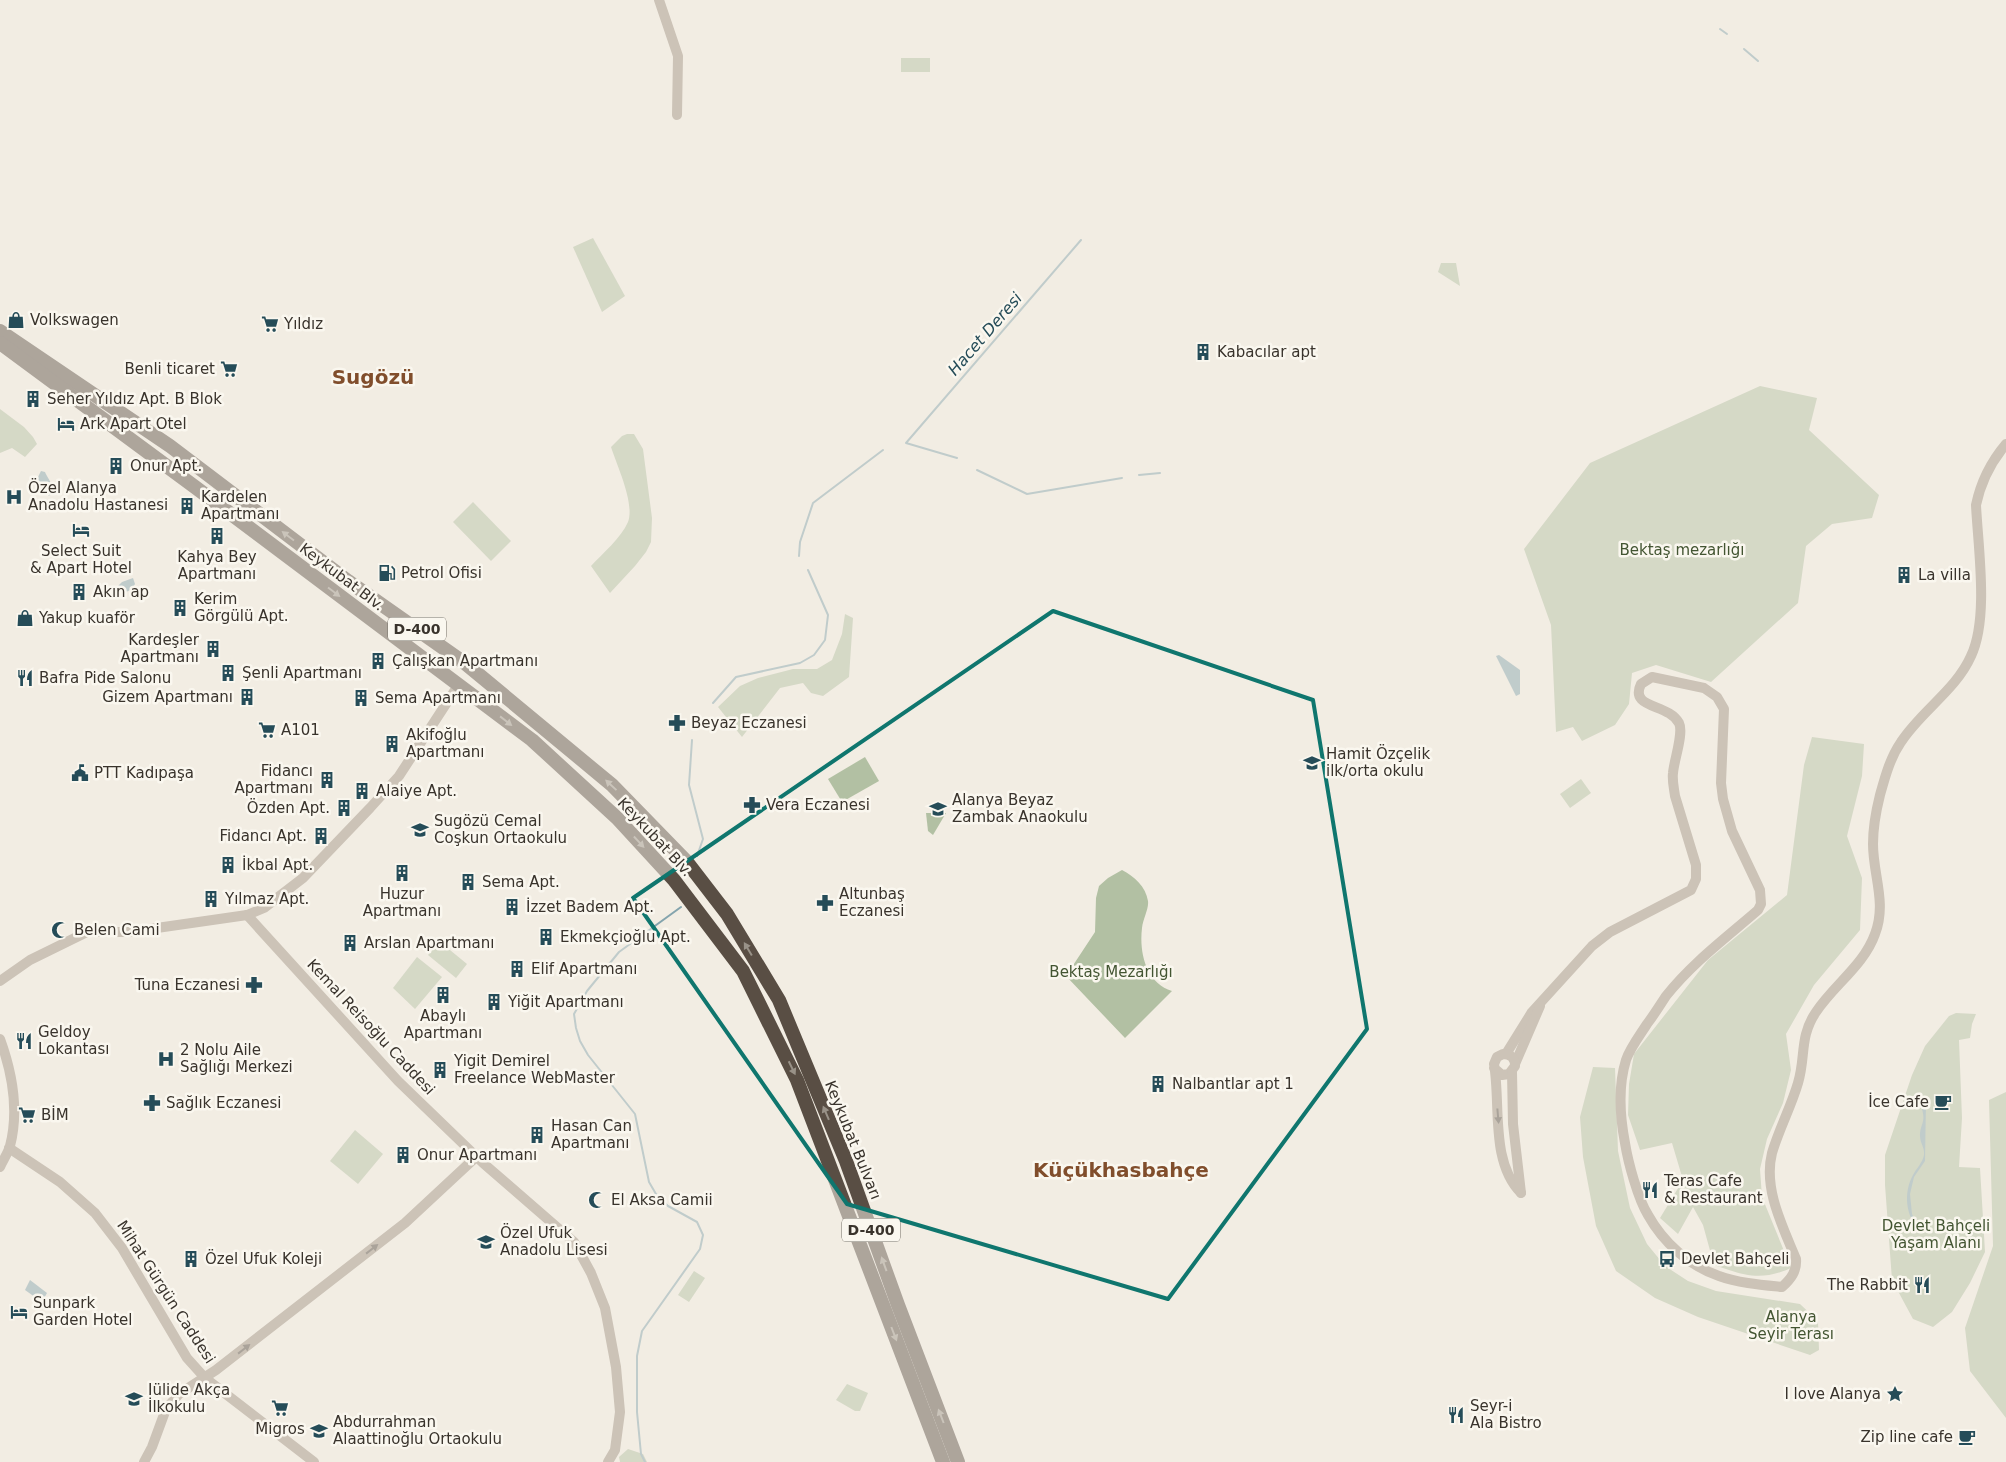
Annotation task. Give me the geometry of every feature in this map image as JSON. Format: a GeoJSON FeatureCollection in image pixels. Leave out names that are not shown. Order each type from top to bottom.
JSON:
{"type":"FeatureCollection","features":[{"type":"Feature","properties":{"kind":"highway"},"geometry":{"type":"LineString","coordinates":[[0,320],[119,404],[170,446]]}},
{"type":"Feature","properties":{"kind":"highway","name":"Keykubat Blv."},"geometry":{"type":"LineString","coordinates":[[0,331],[170,446],[348,581],[466,664],[612,784],[687,862],[727,914],[779,1000]]}},
{"type":"Feature","properties":{"kind":"highway","name":"Keykubat Blv."},"geometry":{"type":"LineString","coordinates":[[0,344],[532,740],[617,818],[662,866],[743,970],[770,1024]]}},
{"type":"Feature","properties":{"kind":"highway"},"geometry":{"type":"LineString","coordinates":[[0,352],[136,455],[161,462]]}},
{"type":"Feature","properties":{"kind":"highway","name":"Keykubat Bulvarı"},"geometry":{"type":"LineString","coordinates":[[779,1000],[846,1161],[958,1462]]}},
{"type":"Feature","properties":{"kind":"highway","name":"Keykubat Bulvarı"},"geometry":{"type":"LineString","coordinates":[[770,1024],[797,1080],[942,1462]]}},
{"type":"Feature","properties":{"kind":"street"},"geometry":{"type":"LineString","coordinates":[[658,0],[678,56],[677,114]]}},
{"type":"Feature","properties":{"kind":"street"},"geometry":{"type":"LineString","coordinates":[[1506,1054],[1532,1012],[1592,946],[1610,932],[1660,905],[1686,894],[1694,886],[1696,865],[1673,784],[1681,728],[1670,712],[1644,703],[1639,697],[1638,692],[1644,680],[1652,677],[1704,688],[1717,697],[1724,709],[1721,783],[1724,807],[1738,846],[1760,890],[1761,904],[1758,910],[1692,968],[1667,996],[1643,1031],[1627,1059],[1622,1078],[1622,1124],[1628,1160],[1647,1214],[1664,1238],[1677,1251],[1692,1262],[1719,1276],[1764,1286],[1782,1287],[1794,1274],[1797,1267],[1796,1260],[1772,1192],[1770,1166],[1772,1155],[1799,1081],[1803,1041],[1808,1026],[1824,1000],[1867,950],[1875,934],[1880,917],[1881,902],[1873,845],[1877,812],[1889,763],[1902,740],[1961,674],[1977,640],[1981,611],[1976,505],[1979,488],[1987,469],[2006,444]]}},
{"type":"Feature","properties":{"kind":"street"},"geometry":{"type":"LineString","coordinates":[[0,981],[30,960],[87,932],[129,932],[247,915],[264,908],[302,878],[399,776],[459,684]]}},
{"type":"Feature","properties":{"kind":"street","name":"Kemal Reisoğlu Caddesi"},"geometry":{"type":"LineString","coordinates":[[247,915],[398,1081],[476,1157],[574,1242],[591,1273],[605,1308],[616,1366],[620,1412],[615,1450],[608,1462]]}},
{"type":"Feature","properties":{"kind":"street"},"geometry":{"type":"LineString","coordinates":[[1494,1068],[1502,1075],[1514,1068],[1541,1003]]}},
{"type":"Feature","properties":{"kind":"street"},"geometry":{"type":"LineString","coordinates":[[0,1039],[7,1059],[14,1121],[9,1148],[0,1167]]}},
{"type":"Feature","properties":{"kind":"street"},"geometry":{"type":"LineString","coordinates":[[1506,1054],[1512,1056],[1514,1068],[1513,1124],[1521,1193],[1514,1186],[1510,1177],[1501,1145],[1494,1064],[1497,1057],[1506,1054]]}},
{"type":"Feature","properties":{"kind":"street","name":"Mihat Gürgün Caddesi"},"geometry":{"type":"LineString","coordinates":[[9,1148],[60,1182],[95,1213],[122,1248],[187,1358],[204,1378],[314,1462]]}},
{"type":"Feature","properties":{"kind":"street"},"geometry":{"type":"LineString","coordinates":[[144,1462],[166,1409],[180,1394],[204,1378],[405,1223],[476,1157]]}},
{"type":"Feature","properties":{"kind":"highlighted area"},"geometry":{"type":"Polygon","coordinates":[[[1053,611],[1313,700],[1367,1029],[1168,1299],[847,1204],[633,898],[1053,611]]]}},
{"type":"Feature","properties":{"kind":"green space"},"geometry":{"type":"Polygon","coordinates":[[[901,58],[930,58],[930,72],[901,72],[901,58]]]}},
{"type":"Feature","properties":{"kind":"green space"},"geometry":{"type":"Polygon","coordinates":[[[593,238],[625,296],[602,312],[573,247],[593,238]]]}},
{"type":"Feature","properties":{"kind":"green space"},"geometry":{"type":"Polygon","coordinates":[[[1441,263],[1456,263],[1460,286],[1438,272],[1441,263]]]}},
{"type":"Feature","properties":{"kind":"green space","name":"Bektaş mezarlığı"},"geometry":{"type":"Polygon","coordinates":[[[1760,386],[1817,398],[1809,430],[1879,495],[1872,518],[1832,524],[1806,546],[1798,603],[1711,682],[1656,665],[1632,673],[1629,704],[1615,725],[1582,741],[1573,727],[1556,732],[1551,625],[1524,549],[1590,463],[1760,386]]]}},
{"type":"Feature","properties":{"kind":"green space"},"geometry":{"type":"Polygon","coordinates":[[[0,409],[24,427],[37,444],[25,457],[12,448],[0,453],[0,409]]]}},
{"type":"Feature","properties":{"kind":"green space"},"geometry":{"type":"Polygon","coordinates":[[[634,434],[643,449],[652,518],[651,542],[635,566],[610,593],[591,566],[616,540],[628,522],[630,514],[627,495],[611,447],[622,436],[634,434]]]}},
{"type":"Feature","properties":{"kind":"green space"},"geometry":{"type":"Polygon","coordinates":[[[473,502],[511,541],[491,561],[453,522],[473,502]]]}},
{"type":"Feature","properties":{"kind":"green space"},"geometry":{"type":"Polygon","coordinates":[[[845,614],[853,618],[849,677],[823,696],[811,693],[803,683],[780,688],[742,737],[718,707],[740,686],[758,678],[793,669],[817,669],[832,660],[842,634],[845,614]]]}},
{"type":"Feature","properties":{"kind":"green space"},"geometry":{"type":"Polygon","coordinates":[[[1812,737],[1864,744],[1862,776],[1847,836],[1862,878],[1860,930],[1814,985],[1786,1034],[1791,1070],[1783,1103],[1767,1139],[1760,1169],[1762,1197],[1791,1268],[1770,1275],[1752,1276],[1714,1265],[1703,1225],[1693,1207],[1678,1234],[1660,1218],[1683,1180],[1672,1143],[1640,1150],[1628,1115],[1629,1084],[1634,1054],[1708,960],[1787,895],[1804,765],[1812,737]]]}},
{"type":"Feature","properties":{"kind":"green space"},"geometry":{"type":"Polygon","coordinates":[[[865,757],[879,781],[842,802],[828,779],[865,757]]]}},
{"type":"Feature","properties":{"kind":"green space"},"geometry":{"type":"Polygon","coordinates":[[[1581,779],[1591,793],[1570,808],[1560,794],[1581,779]]]}},
{"type":"Feature","properties":{"kind":"green space"},"geometry":{"type":"Polygon","coordinates":[[[926,813],[946,813],[933,835],[928,831],[926,813]]]}},
{"type":"Feature","properties":{"kind":"green space","name":"Bektaş Mezarlığı"},"geometry":{"type":"Polygon","coordinates":[[[1122,870],[1139,882],[1147,896],[1147,911],[1141,938],[1146,966],[1156,981],[1172,991],[1125,1038],[1066,976],[1095,932],[1096,898],[1099,886],[1122,870]]]}},
{"type":"Feature","properties":{"kind":"green space"},"geometry":{"type":"Polygon","coordinates":[[[439,941],[467,964],[456,978],[428,955],[439,941]]]}},
{"type":"Feature","properties":{"kind":"green space"},"geometry":{"type":"Polygon","coordinates":[[[417,957],[442,977],[415,1009],[393,988],[417,957]]]}},
{"type":"Feature","properties":{"kind":"green space","name":"Devlet Bahçeli Yaşam Alanı"},"geometry":{"type":"Polygon","coordinates":[[[1956,1013],[1976,1014],[1970,1038],[1959,1040],[1962,1118],[1959,1167],[1980,1168],[1985,1252],[1970,1283],[1952,1312],[1933,1327],[1913,1319],[1892,1280],[1885,1185],[1885,1155],[1912,1075],[1925,1046],[1949,1016],[1956,1013]]]}},
{"type":"Feature","properties":{"kind":"green space","name":"Alanya Seyir Terası"},"geometry":{"type":"Polygon","coordinates":[[[1593,1067],[1615,1068],[1618,1151],[1630,1208],[1647,1244],[1665,1266],[1688,1281],[1716,1291],[1800,1304],[1818,1321],[1819,1350],[1810,1355],[1698,1317],[1655,1298],[1616,1271],[1596,1226],[1583,1157],[1580,1117],[1593,1067]]]}},
{"type":"Feature","properties":{"kind":"green space"},"geometry":{"type":"Polygon","coordinates":[[[2006,1092],[2006,1418],[1970,1371],[1965,1328],[1993,1246],[1989,1100],[2006,1092]]]}},
{"type":"Feature","properties":{"kind":"green space"},"geometry":{"type":"Polygon","coordinates":[[[355,1130],[383,1154],[358,1184],[330,1161],[355,1130]]]}},
{"type":"Feature","properties":{"kind":"green space"},"geometry":{"type":"Polygon","coordinates":[[[694,1271],[705,1278],[689,1302],[678,1295],[694,1271]]]}},
{"type":"Feature","properties":{"kind":"green space"},"geometry":{"type":"Polygon","coordinates":[[[847,1384],[868,1393],[860,1411],[855,1411],[836,1400],[847,1384]]]}},
{"type":"Feature","properties":{"kind":"green space"},"geometry":{"type":"Polygon","coordinates":[[[628,1449],[643,1454],[647,1462],[620,1462],[619,1457],[628,1449]]]}},
{"type":"Feature","properties":{"kind":"water"},"geometry":{"type":"Polygon","coordinates":[[[41,471],[45,472],[51,484],[52,489],[49,496],[37,479],[41,471]]]}},
{"type":"Feature","properties":{"kind":"water"},"geometry":{"type":"Polygon","coordinates":[[[133,578],[135,584],[129,591],[124,592],[117,587],[122,582],[133,578]]]}},
{"type":"Feature","properties":{"kind":"water"},"geometry":{"type":"Polygon","coordinates":[[[1499,655],[1520,670],[1520,694],[1516,696],[1496,656],[1499,655]]]}},
{"type":"Feature","properties":{"kind":"water"},"geometry":{"type":"Polygon","coordinates":[[[1926,1101],[1925,1161],[1914,1177],[1910,1194],[1912,1214],[1919,1230],[1911,1218],[1907,1197],[1910,1182],[1924,1155],[1920,1132],[1923,1120],[1921,1106],[1926,1101]]]}},
{"type":"Feature","properties":{"kind":"water"},"geometry":{"type":"Polygon","coordinates":[[[30,1280],[47,1293],[43,1300],[39,1300],[25,1290],[30,1280]]]}},
{"type":"Feature","properties":{"kind":"waterway"},"geometry":{"type":"LineString","coordinates":[[1720,29],[1727,34]]}},
{"type":"Feature","properties":{"kind":"waterway"},"geometry":{"type":"LineString","coordinates":[[1744,49],[1758,61]]}},
{"type":"Feature","properties":{"kind":"waterway","name":"Hacet Deresi"},"geometry":{"type":"LineString","coordinates":[[957,458],[906,443],[1081,240]]}},
{"type":"Feature","properties":{"kind":"waterway","name":"Hacet Deresi"},"geometry":{"type":"LineString","coordinates":[[799,556],[800,542],[813,503],[883,450]]}},
{"type":"Feature","properties":{"kind":"waterway"},"geometry":{"type":"LineString","coordinates":[[977,470],[1027,494],[1122,478]]}},
{"type":"Feature","properties":{"kind":"waterway"},"geometry":{"type":"LineString","coordinates":[[1139,475],[1160,473]]}},
{"type":"Feature","properties":{"kind":"waterway","name":"Hacet Deresi"},"geometry":{"type":"LineString","coordinates":[[713,703],[736,677],[800,663],[814,655],[825,640],[828,615],[808,570]]}},
{"type":"Feature","properties":{"kind":"waterway","name":"Hacet Deresi"},"geometry":{"type":"LineString","coordinates":[[692,740],[689,785],[703,839],[697,856]]}},
{"type":"Feature","properties":{"kind":"waterway","name":"Hacet Deresi"},"geometry":{"type":"LineString","coordinates":[[645,1462],[641,1454],[637,1412],[637,1356],[642,1331],[700,1249],[703,1235],[697,1222],[668,1206],[656,1194],[649,1182],[635,1114],[588,1055],[580,1041],[574,1014],[587,991],[619,952],[681,907]]}},
{"type":"Feature","properties":{"kind":"place","name":"Volkswagen"},"geometry":{"type":"Point","coordinates":[16,320]}},
{"type":"Feature","properties":{"kind":"place","name":"Yıldız"},"geometry":{"type":"Point","coordinates":[270,324]}},
{"type":"Feature","properties":{"kind":"place","name":"Kabacılar apt"},"geometry":{"type":"Point","coordinates":[1203,352]}},
{"type":"Feature","properties":{"kind":"place","name":"Benli ticaret"},"geometry":{"type":"Point","coordinates":[229,369]}},
{"type":"Feature","properties":{"kind":"place","name":"Seher Yıldız Apt. B Blok"},"geometry":{"type":"Point","coordinates":[33,399]}},
{"type":"Feature","properties":{"kind":"place","name":"Ark Apart Otel"},"geometry":{"type":"Point","coordinates":[66,424]}},
{"type":"Feature","properties":{"kind":"place","name":"Onur Apt."},"geometry":{"type":"Point","coordinates":[116,466]}},
{"type":"Feature","properties":{"kind":"place","name":"Özel Alanya Anadolu Hastanesi"},"geometry":{"type":"Point","coordinates":[14,497]}},
{"type":"Feature","properties":{"kind":"place","name":"Kardelen Apartmanı"},"geometry":{"type":"Point","coordinates":[187,506]}},
{"type":"Feature","properties":{"kind":"place","name":"Select Suit & Apart Hotel"},"geometry":{"type":"Point","coordinates":[81,530]}},
{"type":"Feature","properties":{"kind":"place","name":"Kahya Bey Apartmanı"},"geometry":{"type":"Point","coordinates":[217,536]}},
{"type":"Feature","properties":{"kind":"place","name":"Petrol Ofisi"},"geometry":{"type":"Point","coordinates":[387,573]}},
{"type":"Feature","properties":{"kind":"place","name":"La villa"},"geometry":{"type":"Point","coordinates":[1904,575]}},
{"type":"Feature","properties":{"kind":"place","name":"Akın ap"},"geometry":{"type":"Point","coordinates":[79,592]}},
{"type":"Feature","properties":{"kind":"place","name":"Kerim Görgülü Apt."},"geometry":{"type":"Point","coordinates":[180,608]}},
{"type":"Feature","properties":{"kind":"place","name":"Yakup kuaför"},"geometry":{"type":"Point","coordinates":[25,618]}},
{"type":"Feature","properties":{"kind":"place","name":"Kardeşler Apartmanı"},"geometry":{"type":"Point","coordinates":[213,649]}},
{"type":"Feature","properties":{"kind":"place","name":"Çalışkan Apartmanı"},"geometry":{"type":"Point","coordinates":[378,661]}},
{"type":"Feature","properties":{"kind":"place","name":"Şenli Apartmanı"},"geometry":{"type":"Point","coordinates":[228,673]}},
{"type":"Feature","properties":{"kind":"place","name":"Bafra Pide Salonu"},"geometry":{"type":"Point","coordinates":[25,678]}},
{"type":"Feature","properties":{"kind":"place","name":"Gizem Apartmanı"},"geometry":{"type":"Point","coordinates":[247,697]}},
{"type":"Feature","properties":{"kind":"place","name":"Sema Apartmanı"},"geometry":{"type":"Point","coordinates":[361,698]}},
{"type":"Feature","properties":{"kind":"place","name":"Beyaz Eczanesi"},"geometry":{"type":"Point","coordinates":[677,723]}},
{"type":"Feature","properties":{"kind":"place","name":"A101"},"geometry":{"type":"Point","coordinates":[267,730]}},
{"type":"Feature","properties":{"kind":"place","name":"Akifoğlu Apartmanı"},"geometry":{"type":"Point","coordinates":[392,744]}},
{"type":"Feature","properties":{"kind":"place","name":"Hamit Özçelik ilk/orta okulu"},"geometry":{"type":"Point","coordinates":[1312,763]}},
{"type":"Feature","properties":{"kind":"place","name":"PTT Kadıpaşa"},"geometry":{"type":"Point","coordinates":[80,773]}},
{"type":"Feature","properties":{"kind":"place","name":"Fidancı Apartmanı"},"geometry":{"type":"Point","coordinates":[327,780]}},
{"type":"Feature","properties":{"kind":"place","name":"Alaiye Apt."},"geometry":{"type":"Point","coordinates":[362,791]}},
{"type":"Feature","properties":{"kind":"place","name":"Vera Eczanesi"},"geometry":{"type":"Point","coordinates":[752,805]}},
{"type":"Feature","properties":{"kind":"place","name":"Özden Apt."},"geometry":{"type":"Point","coordinates":[344,808]}},
{"type":"Feature","properties":{"kind":"place","name":"Alanya Beyaz Zambak Anaokulu"},"geometry":{"type":"Point","coordinates":[938,809]}},
{"type":"Feature","properties":{"kind":"place","name":"Sugözü Cemal Coşkun Ortaokulu"},"geometry":{"type":"Point","coordinates":[420,830]}},
{"type":"Feature","properties":{"kind":"place","name":"Fidancı Apt."},"geometry":{"type":"Point","coordinates":[321,836]}},
{"type":"Feature","properties":{"kind":"place","name":"İkbal Apt."},"geometry":{"type":"Point","coordinates":[228,865]}},
{"type":"Feature","properties":{"kind":"place","name":"Huzur Apartmanı"},"geometry":{"type":"Point","coordinates":[402,873]}},
{"type":"Feature","properties":{"kind":"place","name":"Sema Apt."},"geometry":{"type":"Point","coordinates":[468,882]}},
{"type":"Feature","properties":{"kind":"place","name":"Yılmaz Apt."},"geometry":{"type":"Point","coordinates":[211,899]}},
{"type":"Feature","properties":{"kind":"place","name":"Altunbaş Eczanesi"},"geometry":{"type":"Point","coordinates":[825,903]}},
{"type":"Feature","properties":{"kind":"place","name":"İzzet Badem Apt."},"geometry":{"type":"Point","coordinates":[512,907]}},
{"type":"Feature","properties":{"kind":"place","name":"Belen Cami"},"geometry":{"type":"Point","coordinates":[60,930]}},
{"type":"Feature","properties":{"kind":"place","name":"Ekmekçioğlu Apt."},"geometry":{"type":"Point","coordinates":[546,937]}},
{"type":"Feature","properties":{"kind":"place","name":"Arslan Apartmanı"},"geometry":{"type":"Point","coordinates":[350,943]}},
{"type":"Feature","properties":{"kind":"place","name":"Elif Apartmanı"},"geometry":{"type":"Point","coordinates":[517,969]}},
{"type":"Feature","properties":{"kind":"place","name":"Tuna Eczanesi"},"geometry":{"type":"Point","coordinates":[254,985]}},
{"type":"Feature","properties":{"kind":"place","name":"Abaylı Apartmanı"},"geometry":{"type":"Point","coordinates":[443,995]}},
{"type":"Feature","properties":{"kind":"place","name":"Yiğit Apartmanı"},"geometry":{"type":"Point","coordinates":[494,1002]}},
{"type":"Feature","properties":{"kind":"place","name":"Geldoy Lokantası"},"geometry":{"type":"Point","coordinates":[24,1041]}},
{"type":"Feature","properties":{"kind":"place","name":"2 Nolu Aile Sağlığı Merkezi"},"geometry":{"type":"Point","coordinates":[166,1059]}},
{"type":"Feature","properties":{"kind":"place","name":"Yigit Demirel Freelance WebMaster"},"geometry":{"type":"Point","coordinates":[440,1070]}},
{"type":"Feature","properties":{"kind":"place","name":"Nalbantlar apt 1"},"geometry":{"type":"Point","coordinates":[1158,1084]}},
{"type":"Feature","properties":{"kind":"place","name":"İce Cafe"},"geometry":{"type":"Point","coordinates":[1943,1102]}},
{"type":"Feature","properties":{"kind":"place","name":"Sağlık Eczanesi"},"geometry":{"type":"Point","coordinates":[152,1103]}},
{"type":"Feature","properties":{"kind":"place","name":"BİM"},"geometry":{"type":"Point","coordinates":[27,1115]}},
{"type":"Feature","properties":{"kind":"place","name":"Hasan Can Apartmanı"},"geometry":{"type":"Point","coordinates":[537,1135]}},
{"type":"Feature","properties":{"kind":"place","name":"Onur Apartmanı"},"geometry":{"type":"Point","coordinates":[403,1155]}},
{"type":"Feature","properties":{"kind":"place","name":"Teras Cafe & Restaurant"},"geometry":{"type":"Point","coordinates":[1650,1190]}},
{"type":"Feature","properties":{"kind":"place","name":"El Aksa Camii"},"geometry":{"type":"Point","coordinates":[597,1200]}},
{"type":"Feature","properties":{"kind":"place","name":"Özel Ufuk Anadolu Lisesi"},"geometry":{"type":"Point","coordinates":[486,1242]}},
{"type":"Feature","properties":{"kind":"place","name":"Özel Ufuk Koleji"},"geometry":{"type":"Point","coordinates":[191,1259]}},
{"type":"Feature","properties":{"kind":"place","name":"Devlet Bahçeli"},"geometry":{"type":"Point","coordinates":[1667,1259]}},
{"type":"Feature","properties":{"kind":"place","name":"The Rabbit"},"geometry":{"type":"Point","coordinates":[1922,1285]}},
{"type":"Feature","properties":{"kind":"place","name":"Sunpark Garden Hotel"},"geometry":{"type":"Point","coordinates":[19,1312]}},
{"type":"Feature","properties":{"kind":"place","name":"I love Alanya"},"geometry":{"type":"Point","coordinates":[1895,1394]}},
{"type":"Feature","properties":{"kind":"place","name":"Jülide Akça İlkokulu"},"geometry":{"type":"Point","coordinates":[134,1399]}},
{"type":"Feature","properties":{"kind":"place","name":"Migros"},"geometry":{"type":"Point","coordinates":[280,1408]}},
{"type":"Feature","properties":{"kind":"place","name":"Seyr-i Ala Bistro"},"geometry":{"type":"Point","coordinates":[1456,1415]}},
{"type":"Feature","properties":{"kind":"place","name":"Abdurrahman Alaattinoğlu Ortaokulu"},"geometry":{"type":"Point","coordinates":[319,1431]}},
{"type":"Feature","properties":{"kind":"place","name":"Zip line cafe"},"geometry":{"type":"Point","coordinates":[1967,1437]}},
{"type":"Feature","properties":{"kind":"district","name":"Sugözü"},"geometry":{"type":"Point","coordinates":[373,377]}},
{"type":"Feature","properties":{"kind":"district","name":"Küçükhasbahçe"},"geometry":{"type":"Point","coordinates":[1121,1170]}}]}
